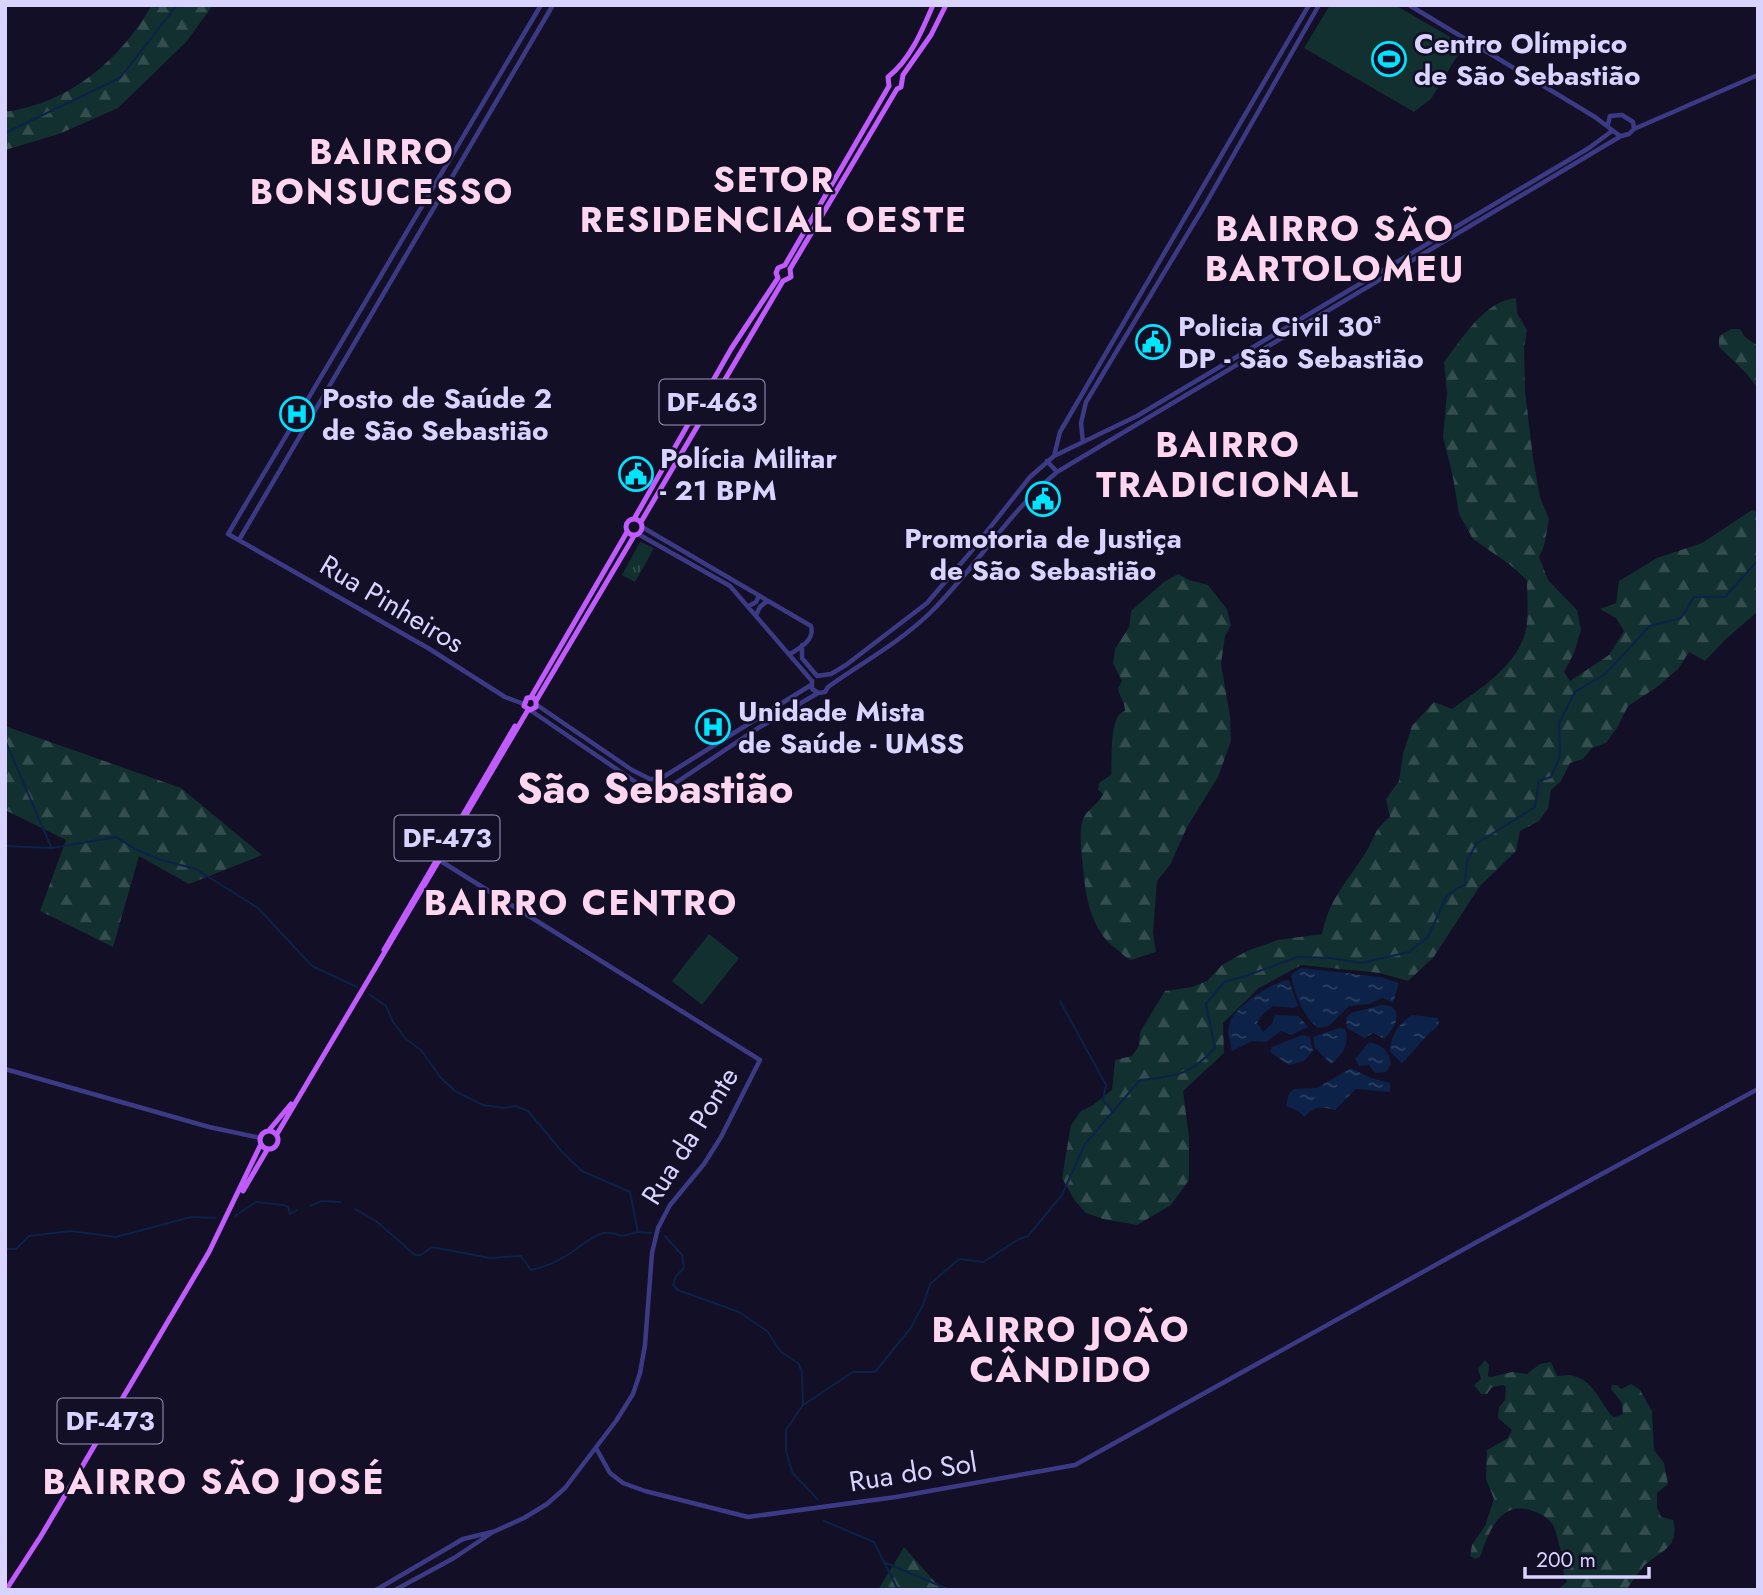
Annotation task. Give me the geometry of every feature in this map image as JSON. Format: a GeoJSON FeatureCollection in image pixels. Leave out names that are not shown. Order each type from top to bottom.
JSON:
{"type":"FeatureCollection","features":[{"type":"Feature","properties":{"kind":"main road","name":"DF-463"},"geometry":{"type":"LineString","coordinates":[[788,267],[902,84],[900,74],[925,28],[933,5]]}},
{"type":"Feature","properties":{"kind":"main road","name":"DF-463"},"geometry":{"type":"LineString","coordinates":[[535,701],[627,532],[627,522],[634,519],[731,349],[781,280],[790,277],[788,267],[889,86],[888,77],[900,74],[931,35],[946,5]]}},
{"type":"Feature","properties":{"kind":"main road"},"geometry":{"type":"LineString","coordinates":[[889,86],[897,89]]}},
{"type":"Feature","properties":{"kind":"main road","name":"DF-463"},"geometry":{"type":"LineString","coordinates":[[781,280],[776,273],[778,268],[788,267]]}},
{"type":"Feature","properties":{"kind":"main road","name":"DF-463"},"geometry":{"type":"LineString","coordinates":[[535,701],[642,525],[781,280]]}},
{"type":"Feature","properties":{"kind":"main road"},"geometry":{"type":"LineString","coordinates":[[731,349],[737,350],[739,354]]}},
{"type":"Feature","properties":{"kind":"main road"},"geometry":{"type":"LineString","coordinates":[[689,421],[698,426]]}},
{"type":"Feature","properties":{"kind":"main road"},"geometry":{"type":"LineString","coordinates":[[634,519],[642,525]]}},
{"type":"Feature","properties":{"kind":"main road"},"geometry":{"type":"LineString","coordinates":[[627,532],[636,535]]}},
{"type":"Feature","properties":{"kind":"main road","name":"DF-473"},"geometry":{"type":"LineString","coordinates":[[527,708],[525,700],[535,701]]}},
{"type":"Feature","properties":{"kind":"main road","name":"DF-473"},"geometry":{"type":"LineString","coordinates":[[235,1202],[267,1150],[273,1148],[277,1142],[277,1134],[302,1091],[375,971],[527,708],[535,701]]}},
{"type":"Feature","properties":{"kind":"main road","name":"DF-473"},"geometry":{"type":"LineString","coordinates":[[6,1590],[106,1429],[209,1252],[235,1202],[261,1138],[302,1091]]}},
{"type":"Feature","properties":{"kind":"main road"},"geometry":{"type":"LineString","coordinates":[[270,1129],[277,1134]]}},
{"type":"Feature","properties":{"kind":"main road"},"geometry":{"type":"LineString","coordinates":[[260,1146],[267,1150]]}},
{"type":"Feature","properties":{"kind":"street"},"geometry":{"type":"LineString","coordinates":[[244,530],[234,525],[541,5]]}},
{"type":"Feature","properties":{"kind":"street"},"geometry":{"type":"LineString","coordinates":[[239,540],[553,5]]}},
{"type":"Feature","properties":{"kind":"street"},"geometry":{"type":"LineString","coordinates":[[1054,456],[1060,432],[1309,5]]}},
{"type":"Feature","properties":{"kind":"street"},"geometry":{"type":"LineString","coordinates":[[1083,442],[1081,423],[1086,402],[1133,327],[1319,5]]}},
{"type":"Feature","properties":{"kind":"street"},"geometry":{"type":"LineString","coordinates":[[1409,5],[1608,125],[1621,136]]}},
{"type":"Feature","properties":{"kind":"street"},"geometry":{"type":"LineString","coordinates":[[1304,14],[1311,18]]}},
{"type":"Feature","properties":{"kind":"street"},"geometry":{"type":"LineString","coordinates":[[1479,216],[1634,129],[1758,75]]}},
{"type":"Feature","properties":{"kind":"street"},"geometry":{"type":"LineString","coordinates":[[489,95],[496,102]]}},
{"type":"Feature","properties":{"kind":"street"},"geometry":{"type":"LineString","coordinates":[[1608,125],[1610,116]]}},
{"type":"Feature","properties":{"kind":"street"},"geometry":{"type":"LineString","coordinates":[[1595,117],[1622,116],[1645,124]]}},
{"type":"Feature","properties":{"kind":"street"},"geometry":{"type":"LineString","coordinates":[[1633,122],[1634,129]]}},
{"type":"Feature","properties":{"kind":"street"},"geometry":{"type":"LineString","coordinates":[[1238,127],[1247,131]]}},
{"type":"Feature","properties":{"kind":"street"},"geometry":{"type":"LineString","coordinates":[[1301,323],[1333,308],[1612,131]]}},
{"type":"Feature","properties":{"kind":"street"},"geometry":{"type":"LineString","coordinates":[[456,151],[464,158]]}},
{"type":"Feature","properties":{"kind":"street"},"geometry":{"type":"LineString","coordinates":[[650,779],[646,790],[656,796],[755,730],[818,692],[825,692],[828,687],[912,630],[956,584],[1026,501],[1057,472],[1301,323],[1329,303],[1460,228]]}},
{"type":"Feature","properties":{"kind":"street"},"geometry":{"type":"LineString","coordinates":[[393,258],[402,263]]}},
{"type":"Feature","properties":{"kind":"street"},"geometry":{"type":"LineString","coordinates":[[1329,303],[1333,308]]}},
{"type":"Feature","properties":{"kind":"street"},"geometry":{"type":"LineString","coordinates":[[1125,322],[1133,327]]}},
{"type":"Feature","properties":{"kind":"street"},"geometry":{"type":"LineString","coordinates":[[345,338],[353,344]]}},
{"type":"Feature","properties":{"kind":"street"},"geometry":{"type":"LineString","coordinates":[[1110,347],[1117,353]]}},
{"type":"Feature","properties":{"kind":"street"},"geometry":{"type":"LineString","coordinates":[[817,676],[831,674],[927,603],[1022,486],[1047,461],[1199,384]]}},
{"type":"Feature","properties":{"kind":"street"},"geometry":{"type":"LineString","coordinates":[[1093,439],[1096,448]]}},
{"type":"Feature","properties":{"kind":"street"},"geometry":{"type":"LineString","coordinates":[[1047,461],[1057,472]]}},
{"type":"Feature","properties":{"kind":"street","name":"Rua Pinheiros"},"geometry":{"type":"LineString","coordinates":[[234,525],[228,534],[527,708],[646,790]]}},
{"type":"Feature","properties":{"kind":"street"},"geometry":{"type":"LineString","coordinates":[[642,525],[811,626],[811,638],[790,654]]}},
{"type":"Feature","properties":{"kind":"street"},"geometry":{"type":"LineString","coordinates":[[636,535],[725,583],[740,595],[818,692]]}},
{"type":"Feature","properties":{"kind":"street"},"geometry":{"type":"LineString","coordinates":[[969,554],[975,557],[975,562]]}},
{"type":"Feature","properties":{"kind":"street"},"geometry":{"type":"LineString","coordinates":[[949,578],[956,584]]}},
{"type":"Feature","properties":{"kind":"street"},"geometry":{"type":"LineString","coordinates":[[740,595],[747,589]]}},
{"type":"Feature","properties":{"kind":"street"},"geometry":{"type":"LineString","coordinates":[[749,606],[756,602],[759,596]]}},
{"type":"Feature","properties":{"kind":"street"},"geometry":{"type":"LineString","coordinates":[[757,615],[760,607],[767,601]]}},
{"type":"Feature","properties":{"kind":"street"},"geometry":{"type":"LineString","coordinates":[[803,645],[802,658],[817,676]]}},
{"type":"Feature","properties":{"kind":"street"},"geometry":{"type":"LineString","coordinates":[[861,654],[867,655],[866,660]]}},
{"type":"Feature","properties":{"kind":"street"},"geometry":{"type":"LineString","coordinates":[[535,701],[632,770],[650,779],[660,779],[812,683],[817,676]]}},
{"type":"Feature","properties":{"kind":"street"},"geometry":{"type":"LineString","coordinates":[[824,676],[828,687]]}},
{"type":"Feature","properties":{"kind":"street"},"geometry":{"type":"LineString","coordinates":[[754,721],[757,726],[755,730]]}},
{"type":"Feature","properties":{"kind":"street"},"geometry":{"type":"LineString","coordinates":[[722,752],[720,747],[723,740]]}},
{"type":"Feature","properties":{"kind":"street"},"geometry":{"type":"LineString","coordinates":[[660,779],[662,792]]}},
{"type":"Feature","properties":{"kind":"street","name":"Rua da Ponte"},"geometry":{"type":"LineString","coordinates":[[438,859],[760,1060],[717,1143],[670,1205],[656,1234],[645,1345],[636,1388],[625,1409],[596,1448]]}},
{"type":"Feature","properties":{"kind":"street"},"geometry":{"type":"LineString","coordinates":[[5,1069],[209,1127],[261,1138]]}},
{"type":"Feature","properties":{"kind":"street","name":"Rua do Sol"},"geometry":{"type":"LineString","coordinates":[[596,1448],[610,1473],[623,1483],[748,1517],[916,1494],[1075,1465],[1662,1140],[1758,1090]]}},
{"type":"Feature","properties":{"kind":"street"},"geometry":{"type":"LineString","coordinates":[[396,1590],[454,1558],[493,1532],[547,1504],[565,1488],[596,1448]]}},
{"type":"Feature","properties":{"kind":"street"},"geometry":{"type":"LineString","coordinates":[[376,1590],[463,1539],[493,1532]]}},
{"type":"Feature","properties":{"kind":"street"},"geometry":{"type":"LineString","coordinates":[[448,1547],[454,1558]]}},
{"type":"Feature","properties":{"kind":"green space"},"geometry":{"type":"Polygon","coordinates":[[[152,5],[213,5],[186,42],[118,108],[59,134],[5,150],[5,112],[51,99],[91,76],[125,44],[152,5]]]}},
{"type":"Feature","properties":{"kind":"green space","name":"Centro Olímpico de São Sebastião"},"geometry":{"type":"Polygon","coordinates":[[[1330,5],[1395,5],[1464,45],[1431,99],[1414,112],[1304,48],[1330,5]]]}},
{"type":"Feature","properties":{"kind":"green space"},"geometry":{"type":"Polygon","coordinates":[[[1516,298],[1517,313],[1527,330],[1524,348],[1525,391],[1533,458],[1540,497],[1549,519],[1539,557],[1548,580],[1577,610],[1581,630],[1574,653],[1564,672],[1570,681],[1609,655],[1624,631],[1616,618],[1600,609],[1616,603],[1619,581],[1657,558],[1702,543],[1752,510],[1758,511],[1758,611],[1705,661],[1689,652],[1678,669],[1628,706],[1606,743],[1592,748],[1583,759],[1570,763],[1561,781],[1551,790],[1548,808],[1539,821],[1520,831],[1516,851],[1480,886],[1433,958],[1408,981],[1380,973],[1301,965],[1259,988],[1223,1023],[1224,1053],[1183,1091],[1189,1137],[1189,1180],[1171,1205],[1137,1225],[1086,1213],[1075,1201],[1062,1178],[1071,1125],[1081,1111],[1112,1090],[1115,1060],[1132,1056],[1139,1046],[1140,1032],[1165,991],[1192,987],[1207,981],[1222,965],[1247,951],[1278,940],[1322,934],[1334,900],[1366,852],[1377,830],[1390,817],[1386,799],[1399,781],[1403,754],[1412,726],[1434,702],[1452,709],[1474,693],[1506,665],[1522,643],[1528,612],[1527,580],[1473,539],[1459,514],[1443,437],[1447,393],[1444,362],[1466,332],[1484,314],[1504,301],[1516,298]]]}},
{"type":"Feature","properties":{"kind":"green space"},"geometry":{"type":"Polygon","coordinates":[[[1731,329],[1740,329],[1745,337],[1755,344],[1758,343],[1758,388],[1719,347],[1719,336],[1731,329]]]}},
{"type":"Feature","properties":{"kind":"green space"},"geometry":{"type":"Polygon","coordinates":[[[640,542],[654,548],[635,582],[622,575],[640,542]]]}},
{"type":"Feature","properties":{"kind":"green space"},"geometry":{"type":"Polygon","coordinates":[[[1178,574],[1208,585],[1227,609],[1231,625],[1225,636],[1221,664],[1230,716],[1231,741],[1218,777],[1187,827],[1170,865],[1157,881],[1153,933],[1156,952],[1131,960],[1105,938],[1093,918],[1085,882],[1081,828],[1085,815],[1103,794],[1098,790],[1099,783],[1111,775],[1114,729],[1120,714],[1125,711],[1118,688],[1122,681],[1113,663],[1115,649],[1129,627],[1131,611],[1164,582],[1178,574]]]}},
{"type":"Feature","properties":{"kind":"green space"},"geometry":{"type":"Polygon","coordinates":[[[5,726],[181,788],[262,855],[189,884],[139,856],[113,947],[40,911],[66,840],[5,810],[5,726]]]}},
{"type":"Feature","properties":{"kind":"green space"},"geometry":{"type":"Polygon","coordinates":[[[709,934],[739,958],[702,1005],[672,981],[709,934]]]}},
{"type":"Feature","properties":{"kind":"green space"},"geometry":{"type":"Polygon","coordinates":[[[1485,1360],[1489,1365],[1488,1376],[1491,1377],[1512,1372],[1527,1374],[1540,1364],[1551,1362],[1557,1376],[1572,1375],[1587,1383],[1613,1417],[1623,1413],[1622,1403],[1611,1389],[1612,1385],[1621,1389],[1631,1384],[1640,1390],[1652,1411],[1654,1450],[1664,1463],[1668,1484],[1657,1493],[1657,1507],[1661,1517],[1673,1520],[1675,1529],[1668,1547],[1644,1566],[1626,1590],[1557,1590],[1567,1582],[1563,1571],[1570,1561],[1569,1556],[1561,1551],[1551,1522],[1543,1515],[1530,1510],[1519,1508],[1503,1515],[1491,1530],[1480,1557],[1475,1559],[1470,1556],[1472,1545],[1485,1526],[1494,1499],[1486,1479],[1487,1450],[1508,1438],[1512,1430],[1498,1418],[1499,1407],[1505,1400],[1506,1387],[1492,1387],[1487,1394],[1481,1394],[1474,1385],[1481,1379],[1478,1369],[1485,1360]]]}},
{"type":"Feature","properties":{"kind":"green space"},"geometry":{"type":"Polygon","coordinates":[[[904,1547],[942,1590],[878,1590],[904,1547]]]}},
{"type":"Feature","properties":{"kind":"water"},"geometry":{"type":"Polygon","coordinates":[[[1301,968],[1380,977],[1399,983],[1393,1003],[1383,998],[1369,1004],[1349,1006],[1329,1026],[1318,1028],[1304,1011],[1294,989],[1291,975],[1301,968]]]}},
{"type":"Feature","properties":{"kind":"water"},"geometry":{"type":"Polygon","coordinates":[[[1289,980],[1298,1006],[1273,1006],[1257,1023],[1263,1032],[1272,1024],[1275,1015],[1299,1016],[1308,1027],[1291,1035],[1281,1031],[1266,1042],[1252,1041],[1232,1051],[1228,1029],[1239,1009],[1273,985],[1289,980]]]}},
{"type":"Feature","properties":{"kind":"water"},"geometry":{"type":"Polygon","coordinates":[[[1381,1005],[1391,1006],[1396,1011],[1394,1026],[1384,1039],[1373,1033],[1365,1038],[1347,1028],[1346,1018],[1351,1013],[1381,1005]]]}},
{"type":"Feature","properties":{"kind":"water"},"geometry":{"type":"Polygon","coordinates":[[[1412,1015],[1438,1018],[1439,1025],[1402,1064],[1390,1051],[1390,1045],[1396,1030],[1412,1015]]]}},
{"type":"Feature","properties":{"kind":"water"},"geometry":{"type":"Polygon","coordinates":[[[1339,1028],[1345,1029],[1346,1044],[1339,1057],[1331,1064],[1315,1048],[1313,1037],[1339,1028]]]}},
{"type":"Feature","properties":{"kind":"water"},"geometry":{"type":"Polygon","coordinates":[[[1302,1035],[1310,1037],[1313,1051],[1304,1061],[1289,1065],[1270,1052],[1272,1047],[1302,1035]]]}},
{"type":"Feature","properties":{"kind":"water"},"geometry":{"type":"Polygon","coordinates":[[[1369,1042],[1381,1047],[1389,1055],[1391,1064],[1386,1072],[1375,1073],[1369,1065],[1359,1066],[1355,1059],[1369,1042]]]}},
{"type":"Feature","properties":{"kind":"water"},"geometry":{"type":"Polygon","coordinates":[[[1351,1068],[1371,1078],[1390,1083],[1390,1092],[1356,1089],[1335,1110],[1318,1108],[1305,1117],[1286,1106],[1289,1094],[1294,1089],[1317,1088],[1351,1068]]]}},
{"type":"Feature","properties":{"kind":"waterway"},"geometry":{"type":"LineString","coordinates":[[5,133],[120,78],[177,5]]}},
{"type":"Feature","properties":{"kind":"waterway"},"geometry":{"type":"LineString","coordinates":[[803,1405],[853,1372],[875,1372],[910,1329],[923,1305],[930,1284],[959,1259],[983,1262],[1028,1236],[1062,1195],[1085,1144],[1140,1080],[1181,1073],[1197,1064],[1215,1048],[1206,1004],[1224,982],[1298,957],[1361,963],[1409,952],[1428,937],[1447,895],[1465,884],[1467,861],[1476,844],[1535,807],[1539,781],[1551,777],[1560,756],[1559,723],[1575,692],[1605,674],[1650,626],[1681,618],[1694,597],[1725,597],[1758,560]]}},
{"type":"Feature","properties":{"kind":"waterway"},"geometry":{"type":"LineString","coordinates":[[5,740],[51,847]]}},
{"type":"Feature","properties":{"kind":"waterway"},"geometry":{"type":"LineString","coordinates":[[5,846],[52,848],[116,837],[161,860],[196,869],[258,908],[312,966],[357,987]]}},
{"type":"Feature","properties":{"kind":"waterway"},"geometry":{"type":"LineString","coordinates":[[369,994],[386,1006],[393,1022],[406,1039],[421,1050],[440,1077],[455,1091],[483,1105],[504,1108],[516,1106],[528,1111],[582,1171],[630,1192],[638,1232]]}},
{"type":"Feature","properties":{"kind":"waterway"},"geometry":{"type":"LineString","coordinates":[[1060,1001],[1106,1085],[1103,1100],[1111,1110]]}},
{"type":"Feature","properties":{"kind":"waterway"},"geometry":{"type":"LineString","coordinates":[[310,1206],[322,1201],[340,1202]]}},
{"type":"Feature","properties":{"kind":"waterway"},"geometry":{"type":"LineString","coordinates":[[235,1216],[256,1202],[284,1205],[288,1207],[290,1214],[297,1210]]}},
{"type":"Feature","properties":{"kind":"waterway"},"geometry":{"type":"LineString","coordinates":[[355,1209],[376,1221],[415,1255],[421,1255],[432,1247],[490,1258],[521,1256],[531,1270],[557,1261],[601,1234],[614,1233],[622,1236],[638,1232],[651,1233]]}},
{"type":"Feature","properties":{"kind":"waterway"},"geometry":{"type":"LineString","coordinates":[[5,1249],[16,1249],[29,1236],[71,1231],[116,1237],[191,1217],[215,1218]]}},
{"type":"Feature","properties":{"kind":"waterway"},"geometry":{"type":"LineString","coordinates":[[665,1236],[682,1255],[684,1268],[676,1276],[673,1285],[678,1290],[739,1312],[767,1331],[781,1352],[798,1363],[802,1372],[803,1405],[786,1430],[786,1451],[792,1472],[818,1500]]}},
{"type":"Feature","properties":{"kind":"waterway"},"geometry":{"type":"LineString","coordinates":[[824,1521],[874,1542],[898,1590]]}},
{"type":"Feature","properties":{"kind":"waterway"},"geometry":{"type":"LineString","coordinates":[[886,1563],[950,1590]]}},
{"type":"Feature","properties":{"kind":"place","name":"Centro Olímpico de São Sebastião"},"geometry":{"type":"Point","coordinates":[1389,59]}},
{"type":"Feature","properties":{"kind":"place","name":"Policia Civil 30ª DP - São Sebastião"},"geometry":{"type":"Point","coordinates":[1153,342]}},
{"type":"Feature","properties":{"kind":"place","name":"Posto de Saúde 2 de São Sebastião"},"geometry":{"type":"Point","coordinates":[297,414]}},
{"type":"Feature","properties":{"kind":"place","name":"Polícia Militar - 21 BPM"},"geometry":{"type":"Point","coordinates":[636,474]}},
{"type":"Feature","properties":{"kind":"place","name":"Promotoria de Justiça de São Sebastião"},"geometry":{"type":"Point","coordinates":[1043,499]}},
{"type":"Feature","properties":{"kind":"place","name":"Unidade Mista de Saúde - UMSS"},"geometry":{"type":"Point","coordinates":[713,727]}},
{"type":"Feature","properties":{"kind":"district","name":"BAIRRO BONSUCESSO"},"geometry":{"type":"Point","coordinates":[382,172]}},
{"type":"Feature","properties":{"kind":"district","name":"SETOR RESIDENCIAL OESTE"},"geometry":{"type":"Point","coordinates":[774,200]}},
{"type":"Feature","properties":{"kind":"district","name":"BAIRRO SÃO BARTOLOMEU"},"geometry":{"type":"Point","coordinates":[1335,249]}},
{"type":"Feature","properties":{"kind":"district","name":"BAIRRO TRADICIONAL"},"geometry":{"type":"Point","coordinates":[1228,465]}},
{"type":"Feature","properties":{"kind":"district","name":"São Sebastião"},"geometry":{"type":"Point","coordinates":[655,788]}},
{"type":"Feature","properties":{"kind":"district","name":"BAIRRO CENTRO"},"geometry":{"type":"Point","coordinates":[581,903]}},
{"type":"Feature","properties":{"kind":"district","name":"BAIRRO JOÃO CÂNDIDO"},"geometry":{"type":"Point","coordinates":[1061,1350]}},
{"type":"Feature","properties":{"kind":"district","name":"BAIRRO SÃO JOSÉ"},"geometry":{"type":"Point","coordinates":[214,1482]}}]}
